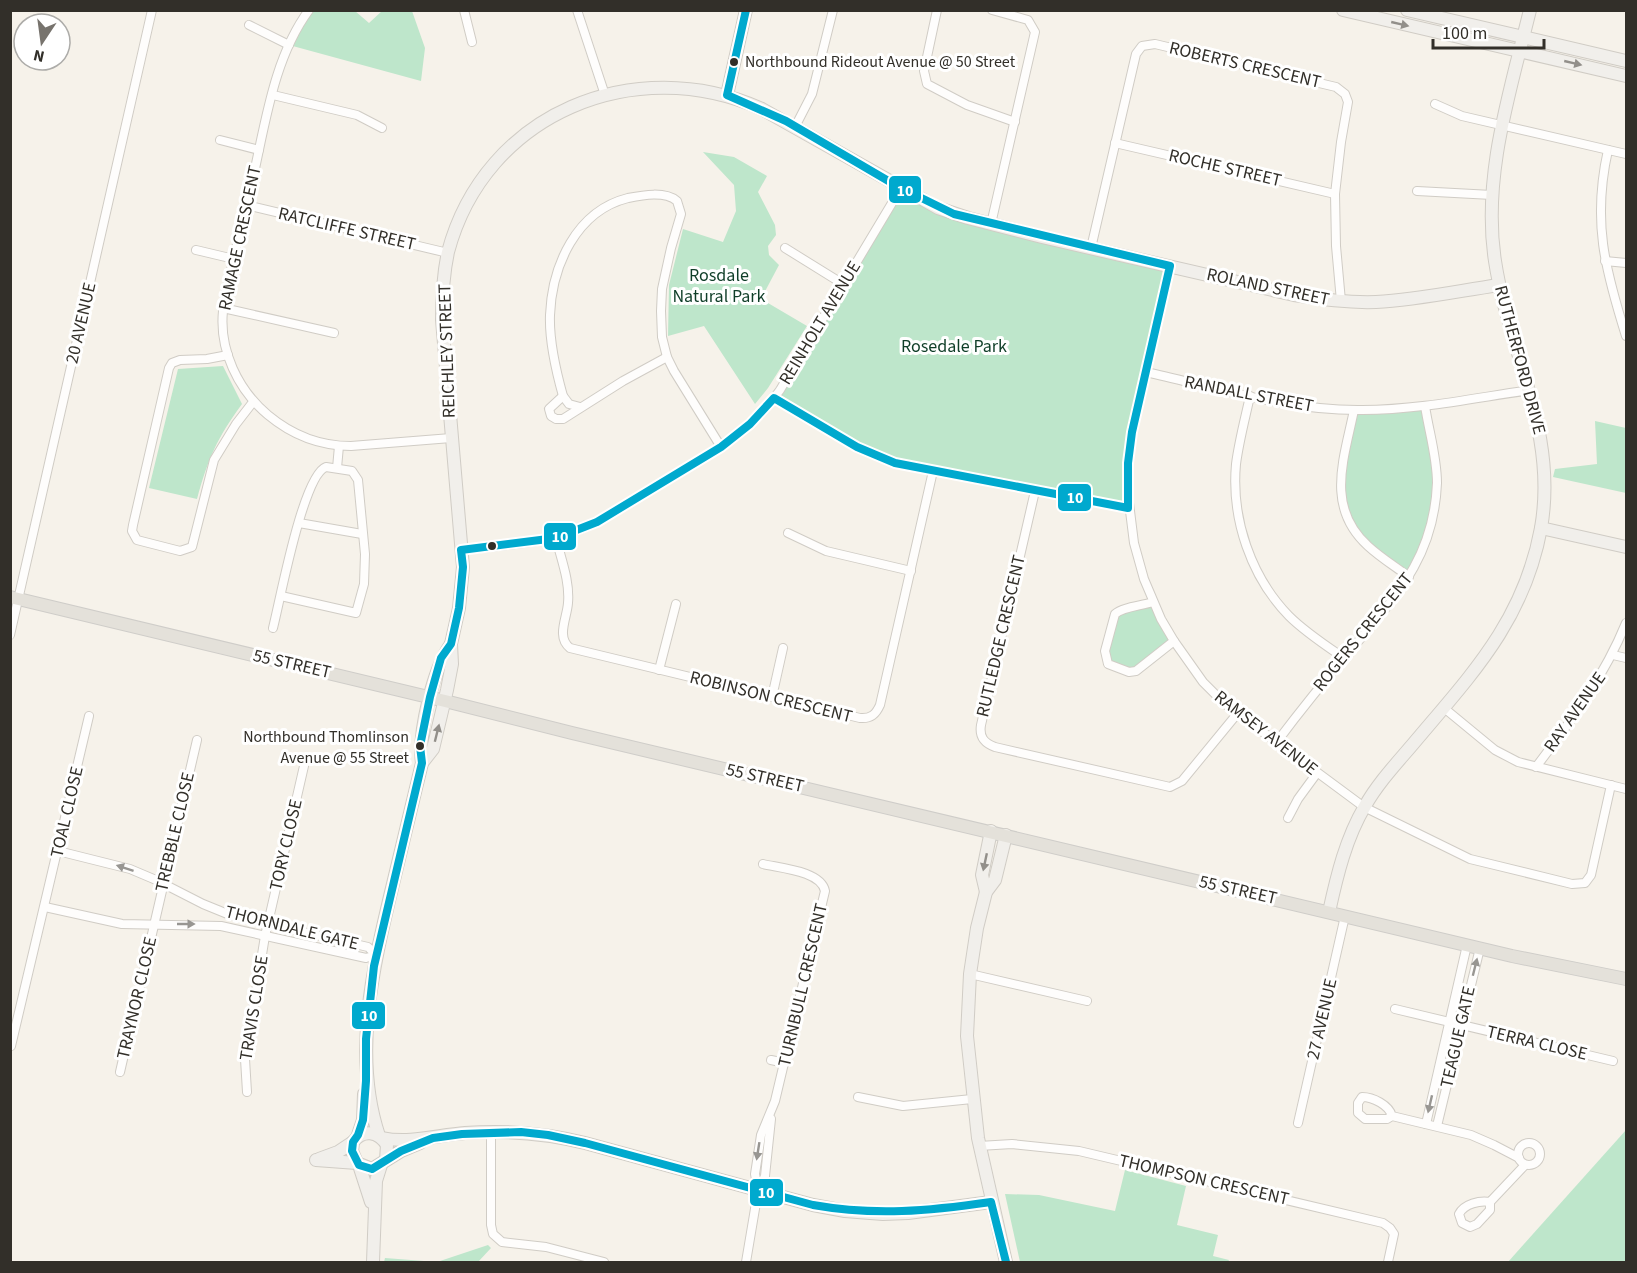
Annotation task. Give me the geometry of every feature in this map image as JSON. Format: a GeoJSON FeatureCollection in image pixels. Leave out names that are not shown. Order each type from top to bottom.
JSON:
{"type":"FeatureCollection","features":[{"type":"Feature","properties":{"kind":"main road","name":"55 STREET"},"geometry":{"type":"LineString","coordinates":[[14,598],[1473,947],[1626,979]]}},
{"type":"Feature","properties":{"kind":"main road","name":"55 STREET"},"geometry":{"type":"LineString","coordinates":[[1512,956],[1626,988]]}},
{"type":"Feature","properties":{"kind":"street","name":"20 AVENUE"},"geometry":{"type":"LineString","coordinates":[[10,635],[14,598],[152,10]]}},
{"type":"Feature","properties":{"kind":"street","name":"RAMAGE CRESCENT"},"geometry":{"type":"LineString","coordinates":[[309,10],[289,45],[273,95],[246,205],[223,308],[223,329],[228,355],[238,381],[253,402],[277,423],[306,438],[339,446],[451,438]]}},
{"type":"Feature","properties":{"kind":"street"},"geometry":{"type":"LineString","coordinates":[[464,10],[472,42]]}},
{"type":"Feature","properties":{"kind":"street"},"geometry":{"type":"LineString","coordinates":[[577,10],[605,94]]}},
{"type":"Feature","properties":{"kind":"street"},"geometry":{"type":"LineString","coordinates":[[727,95],[746,10]]}},
{"type":"Feature","properties":{"kind":"street"},"geometry":{"type":"LineString","coordinates":[[795,127],[812,94],[833,10]]}},
{"type":"Feature","properties":{"kind":"street"},"geometry":{"type":"LineString","coordinates":[[937,10],[924,71],[927,84],[967,105],[1015,122]]}},
{"type":"Feature","properties":{"kind":"street"},"geometry":{"type":"LineString","coordinates":[[991,224],[1035,33],[1028,20],[992,10]]}},
{"type":"Feature","properties":{"kind":"street"},"geometry":{"type":"LineString","coordinates":[[1342,10],[1626,76]]}},
{"type":"Feature","properties":{"kind":"street"},"geometry":{"type":"LineString","coordinates":[[1407,10],[1626,62]]}},
{"type":"Feature","properties":{"kind":"street","name":"RUTHERFORD DRIVE"},"geometry":{"type":"LineString","coordinates":[[1329,912],[1345,849],[1364,807],[1380,784],[1484,659],[1508,623],[1529,576],[1541,528],[1545,497],[1541,437],[1530,390],[1499,285],[1492,230],[1495,166],[1530,10]]}},
{"type":"Feature","properties":{"kind":"street"},"geometry":{"type":"LineString","coordinates":[[249,25],[289,45]]}},
{"type":"Feature","properties":{"kind":"street","name":"ROBERTS CRESCENT"},"geometry":{"type":"LineString","coordinates":[[1091,248],[1137,51],[1146,44],[1166,47],[1340,89],[1347,98],[1335,194],[1336,246],[1341,301]]}},
{"type":"Feature","properties":{"kind":"street","name":"REICHLEY STREET"},"geometry":{"type":"LineString","coordinates":[[422,763],[433,749],[445,701],[452,664],[451,644],[461,595],[463,567],[442,321],[442,291],[448,253],[468,205],[484,178],[512,147],[553,115],[605,94],[657,87],[700,90],[727,95],[762,109],[938,208],[1039,236]]}},
{"type":"Feature","properties":{"kind":"street"},"geometry":{"type":"LineString","coordinates":[[273,95],[357,115],[382,128]]}},
{"type":"Feature","properties":{"kind":"street"},"geometry":{"type":"LineString","coordinates":[[1435,104],[1462,116],[1626,154]]}},
{"type":"Feature","properties":{"kind":"street"},"geometry":{"type":"LineString","coordinates":[[220,140],[259,150]]}},
{"type":"Feature","properties":{"kind":"street","name":"ROCHE STREET"},"geometry":{"type":"LineString","coordinates":[[1115,143],[1335,194]]}},
{"type":"Feature","properties":{"kind":"street"},"geometry":{"type":"LineString","coordinates":[[1608,150],[1599,202],[1600,228],[1605,261],[1626,336]]}},
{"type":"Feature","properties":{"kind":"street","name":"REINHOLT AVENUE"},"geometry":{"type":"LineString","coordinates":[[461,550],[556,538],[580,529],[610,515],[721,447],[750,424],[774,398],[901,188]]}},
{"type":"Feature","properties":{"kind":"street"},"geometry":{"type":"LineString","coordinates":[[1416,191],[1492,195]]}},
{"type":"Feature","properties":{"kind":"street"},"geometry":{"type":"LineString","coordinates":[[580,407],[569,404],[563,396],[552,342],[550,316],[553,290],[563,257],[574,236],[590,218],[601,210],[625,199],[667,196],[677,201],[681,209],[661,299],[661,326],[667,357],[721,447]]}},
{"type":"Feature","properties":{"kind":"street","name":"RATCLIFFE STREET"},"geometry":{"type":"LineString","coordinates":[[246,205],[448,253]]}},
{"type":"Feature","properties":{"kind":"street","name":"ROLAND STREET"},"geometry":{"type":"LineString","coordinates":[[1039,236],[1294,295],[1341,301],[1400,300],[1499,285]]}},
{"type":"Feature","properties":{"kind":"street"},"geometry":{"type":"LineString","coordinates":[[785,249],[843,284]]}},
{"type":"Feature","properties":{"kind":"street"},"geometry":{"type":"LineString","coordinates":[[196,250],[234,259]]}},
{"type":"Feature","properties":{"kind":"street"},"geometry":{"type":"LineString","coordinates":[[1605,261],[1626,262]]}},
{"type":"Feature","properties":{"kind":"street","name":"RAMSEY AVENUE"},"geometry":{"type":"LineString","coordinates":[[1170,266],[1130,446],[1128,508],[1139,563],[1153,602],[1174,641],[1203,682],[1238,714],[1364,807],[1470,859],[1578,885],[1585,883],[1591,875],[1611,785]]}},
{"type":"Feature","properties":{"kind":"street"},"geometry":{"type":"LineString","coordinates":[[223,308],[334,333]]}},
{"type":"Feature","properties":{"kind":"street"},"geometry":{"type":"LineString","coordinates":[[228,355],[207,359],[180,360],[172,363],[169,368],[133,525],[132,531],[136,540],[180,551],[192,547],[214,460],[236,424],[253,402]]}},
{"type":"Feature","properties":{"kind":"street"},"geometry":{"type":"LineString","coordinates":[[563,396],[549,409],[549,414],[554,418],[563,419],[667,357]]}},
{"type":"Feature","properties":{"kind":"street","name":"RANDALL STREET"},"geometry":{"type":"LineString","coordinates":[[1146,372],[1301,406],[1354,410],[1425,406],[1530,390]]}},
{"type":"Feature","properties":{"kind":"street"},"geometry":{"type":"LineString","coordinates":[[1250,396],[1236,471],[1238,513],[1248,549],[1261,578],[1280,606],[1301,627],[1344,658]]}},
{"type":"Feature","properties":{"kind":"street"},"geometry":{"type":"LineString","coordinates":[[774,398],[868,452],[895,463],[1128,508]]}},
{"type":"Feature","properties":{"kind":"street","name":"ROGERS CRESCENT"},"geometry":{"type":"LineString","coordinates":[[1276,743],[1309,699],[1398,594],[1422,552],[1430,532],[1436,495],[1435,456],[1425,406]]}},
{"type":"Feature","properties":{"kind":"street"},"geometry":{"type":"LineString","coordinates":[[1354,410],[1340,478],[1343,507],[1355,531],[1364,542],[1409,577]]}},
{"type":"Feature","properties":{"kind":"street"},"geometry":{"type":"LineString","coordinates":[[337,468],[339,446]]}},
{"type":"Feature","properties":{"kind":"street"},"geometry":{"type":"LineString","coordinates":[[273,628],[281,596],[299,524],[306,496],[317,473],[322,468],[349,469],[357,476],[365,554],[364,584],[356,613],[281,596]]}},
{"type":"Feature","properties":{"kind":"street","name":"ROBINSON CRESCENT"},"geometry":{"type":"LineString","coordinates":[[556,538],[568,593],[563,634],[566,645],[575,650],[867,718],[875,714],[880,705],[933,471]]}},
{"type":"Feature","properties":{"kind":"street","name":"RUTLEDGE CRESCENT"},"geometry":{"type":"LineString","coordinates":[[1035,491],[981,726],[980,733],[983,740],[995,747],[1170,788],[1182,781],[1238,714]]}},
{"type":"Feature","properties":{"kind":"street"},"geometry":{"type":"LineString","coordinates":[[299,524],[362,534]]}},
{"type":"Feature","properties":{"kind":"street"},"geometry":{"type":"LineString","coordinates":[[1541,528],[1626,547]]}},
{"type":"Feature","properties":{"kind":"street"},"geometry":{"type":"LineString","coordinates":[[788,533],[826,551],[911,571]]}},
{"type":"Feature","properties":{"kind":"street"},"geometry":{"type":"LineString","coordinates":[[1153,602],[1137,608],[1123,609],[1115,614],[1105,651],[1106,661],[1112,667],[1133,672],[1174,641]]}},
{"type":"Feature","properties":{"kind":"street"},"geometry":{"type":"LineString","coordinates":[[659,670],[676,604]]}},
{"type":"Feature","properties":{"kind":"street","name":"RAY AVENUE"},"geometry":{"type":"LineString","coordinates":[[1536,767],[1582,707],[1613,655],[1626,623]]}},
{"type":"Feature","properties":{"kind":"street","name":"REICHLEY STREET"},"geometry":{"type":"LineString","coordinates":[[422,763],[420,746],[430,697],[441,657],[451,644]]}},
{"type":"Feature","properties":{"kind":"street"},"geometry":{"type":"LineString","coordinates":[[772,697],[783,648]]}},
{"type":"Feature","properties":{"kind":"street"},"geometry":{"type":"LineString","coordinates":[[1613,655],[1626,658]]}},
{"type":"Feature","properties":{"kind":"street"},"geometry":{"type":"LineString","coordinates":[[1444,708],[1502,754],[1518,762],[1626,789]]}},
{"type":"Feature","properties":{"kind":"street","name":"TOAL CLOSE"},"geometry":{"type":"LineString","coordinates":[[11,1046],[89,716]]}},
{"type":"Feature","properties":{"kind":"street","name":"TREBBLE CLOSE"},"geometry":{"type":"LineString","coordinates":[[154,925],[196,740]]}},
{"type":"Feature","properties":{"kind":"street"},"geometry":{"type":"LineString","coordinates":[[373,1212],[352,1151],[363,1120],[366,1039],[376,955],[422,763]]}},
{"type":"Feature","properties":{"kind":"street","name":"TORY CLOSE"},"geometry":{"type":"LineString","coordinates":[[268,923],[304,766]]}},
{"type":"Feature","properties":{"kind":"street"},"geometry":{"type":"LineString","coordinates":[[1288,818],[1298,799],[1317,773]]}},
{"type":"Feature","properties":{"kind":"street"},"geometry":{"type":"LineString","coordinates":[[986,892],[982,875],[991,831]]}},
{"type":"Feature","properties":{"kind":"street"},"geometry":{"type":"LineString","coordinates":[[1006,835],[995,880],[986,892],[977,928],[970,974],[967,1036],[972,1099],[979,1146],[1006,1263]]}},
{"type":"Feature","properties":{"kind":"street","name":"THORNDALE GATE"},"geometry":{"type":"LineString","coordinates":[[45,908],[109,922],[154,925],[211,924],[366,958],[376,955],[368,947],[215,910],[121,866],[58,851]]}},
{"type":"Feature","properties":{"kind":"street","name":"TURNBULL CRESCENT"},"geometry":{"type":"LineString","coordinates":[[746,1263],[758,1191],[765,1176],[771,1114],[825,891],[823,883],[812,875],[763,864]]}},
{"type":"Feature","properties":{"kind":"street"},"geometry":{"type":"LineString","coordinates":[[211,924],[215,910]]}},
{"type":"Feature","properties":{"kind":"street","name":"27 AVENUE"},"geometry":{"type":"LineString","coordinates":[[1298,1123],[1345,916]]}},
{"type":"Feature","properties":{"kind":"street","name":"TRAVIS CLOSE"},"geometry":{"type":"LineString","coordinates":[[247,1092],[245,1059],[268,923]]}},
{"type":"Feature","properties":{"kind":"street","name":"TRAYNOR CLOSE"},"geometry":{"type":"LineString","coordinates":[[120,1072],[154,925]]}},
{"type":"Feature","properties":{"kind":"street"},"geometry":{"type":"LineString","coordinates":[[319,948],[322,936]]}},
{"type":"Feature","properties":{"kind":"street","name":"TEAGUE GATE"},"geometry":{"type":"LineString","coordinates":[[1425,1124],[1449,1022],[1473,947]]}},
{"type":"Feature","properties":{"kind":"street","name":"TEAGUE GATE"},"geometry":{"type":"LineString","coordinates":[[1437,1126],[1461,1025],[1473,947]]}},
{"type":"Feature","properties":{"kind":"street"},"geometry":{"type":"LineString","coordinates":[[970,974],[1087,1001]]}},
{"type":"Feature","properties":{"kind":"street","name":"TERRA CLOSE"},"geometry":{"type":"LineString","coordinates":[[1395,1009],[1613,1061]]}},
{"type":"Feature","properties":{"kind":"street"},"geometry":{"type":"LineString","coordinates":[[771,1060],[784,1063]]}},
{"type":"Feature","properties":{"kind":"street"},"geometry":{"type":"LineString","coordinates":[[366,1081],[374,1120],[387,1145],[376,1181],[373,1212],[373,1263]]}},
{"type":"Feature","properties":{"kind":"street"},"geometry":{"type":"LineString","coordinates":[[858,1097],[903,1106],[972,1099]]}},
{"type":"Feature","properties":{"kind":"street"},"geometry":{"type":"LineString","coordinates":[[1392,1116],[1482,1139],[1522,1162],[1490,1202]]}},
{"type":"Feature","properties":{"kind":"street"},"geometry":{"type":"LineString","coordinates":[[433,1138],[401,1151],[372,1169],[358,1164],[313,1161],[338,1152],[367,1132],[398,1141],[491,1132],[521,1132],[567,1138],[825,1208],[883,1214],[929,1212],[991,1202]]}},
{"type":"Feature","properties":{"kind":"street"},"geometry":{"type":"LineString","coordinates":[[491,1132],[491,1225],[495,1237],[502,1242],[546,1247],[604,1263]]}},
{"type":"Feature","properties":{"kind":"street","name":"THOMPSON CRESCENT"},"geometry":{"type":"LineString","coordinates":[[979,1146],[1012,1144],[1079,1151],[1383,1223],[1394,1234],[1388,1263]]}},
{"type":"Feature","properties":{"kind":"green space"},"geometry":{"type":"Polygon","coordinates":[[[309,11],[355,11],[369,23],[382,11],[412,11],[425,48],[421,81],[289,45],[309,11]]]}},
{"type":"Feature","properties":{"kind":"green space","name":"Rosdale Natural Park"},"geometry":{"type":"Polygon","coordinates":[[[703,152],[734,157],[767,176],[758,192],[775,225],[776,235],[768,246],[769,255],[779,265],[761,299],[807,326],[768,388],[755,404],[704,326],[668,336],[669,285],[683,229],[723,242],[736,211],[734,185],[703,152]]]}},
{"type":"Feature","properties":{"kind":"green space","name":"Rosedale Park"},"geometry":{"type":"Polygon","coordinates":[[[901,188],[923,201],[1170,266],[1130,445],[1128,508],[895,463],[774,398],[901,188]]]}},
{"type":"Feature","properties":{"kind":"green space"},"geometry":{"type":"Polygon","coordinates":[[[223,366],[242,404],[214,449],[197,499],[149,488],[178,369],[223,366]]]}},
{"type":"Feature","properties":{"kind":"green space"},"geometry":{"type":"Polygon","coordinates":[[[1425,406],[1433,446],[1433,519],[1409,577],[1364,542],[1341,497],[1354,410],[1425,406]]]}},
{"type":"Feature","properties":{"kind":"green space"},"geometry":{"type":"Polygon","coordinates":[[[1595,421],[1626,428],[1626,493],[1553,477],[1555,469],[1597,464],[1595,421]]]}},
{"type":"Feature","properties":{"kind":"green space"},"geometry":{"type":"Polygon","coordinates":[[[1153,602],[1174,641],[1136,671],[1106,661],[1113,617],[1153,602]]]}},
{"type":"Feature","properties":{"kind":"green space"},"geometry":{"type":"Polygon","coordinates":[[[1626,1130],[1626,1262],[1508,1262],[1626,1130]]]}},
{"type":"Feature","properties":{"kind":"green space"},"geometry":{"type":"Polygon","coordinates":[[[1125,1170],[1186,1186],[1177,1225],[1218,1235],[1213,1256],[1229,1260],[1228,1262],[1020,1262],[1005,1194],[1039,1195],[1115,1211],[1125,1170]]]}},
{"type":"Feature","properties":{"kind":"green space"},"geometry":{"type":"Polygon","coordinates":[[[488,1245],[491,1248],[478,1262],[437,1262],[488,1245]]]}},
{"type":"Feature","properties":{"kind":"green space"},"geometry":{"type":"Polygon","coordinates":[[[385,1258],[437,1262],[384,1262],[385,1258]]]}},
{"type":"Feature","properties":{"kind":"transit line","name":"10"},"geometry":{"type":"LineString","coordinates":[[746,10],[727,95],[786,121],[897,186],[954,214],[1170,266],[1132,432],[1128,463],[1128,508],[895,463],[857,447],[774,398],[750,424],[721,447],[597,522],[556,538],[461,550],[463,567],[459,608],[451,644],[441,658],[430,697],[420,746],[422,763],[374,966],[366,1039],[363,1120],[353,1142],[352,1151],[359,1165],[372,1169],[401,1151],[433,1138],[462,1134],[521,1132],[585,1143],[813,1205],[858,1210],[902,1211],[991,1202],[1006,1262]]}},
{"type":"Feature","properties":{"kind":"place","name":"Northbound Rideout Avenue @ 50 Street"},"geometry":{"type":"Point","coordinates":[734,62]}},
{"type":"Feature","properties":{"kind":"place","name":"Northbound Thomlinson Avenue @ 55 Street"},"geometry":{"type":"Point","coordinates":[420,746]}}]}
